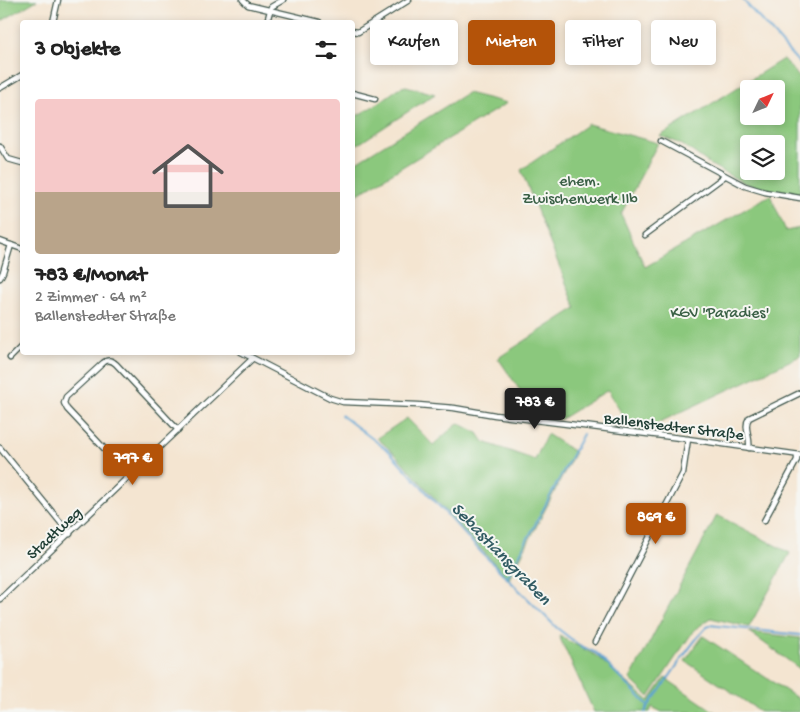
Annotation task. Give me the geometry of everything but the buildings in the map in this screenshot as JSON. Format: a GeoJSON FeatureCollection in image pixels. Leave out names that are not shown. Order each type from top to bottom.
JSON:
{"type":"FeatureCollection","features":[{"type":"Feature","properties":{"kind":"street"},"geometry":{"type":"LineString","coordinates":[[53,20],[58,0]]}},
{"type":"Feature","properties":{"kind":"street"},"geometry":{"type":"LineString","coordinates":[[243,0],[248,5],[311,20]]}},
{"type":"Feature","properties":{"kind":"street"},"geometry":{"type":"LineString","coordinates":[[268,20],[272,7],[283,0]]}},
{"type":"Feature","properties":{"kind":"street"},"geometry":{"type":"LineString","coordinates":[[355,32],[358,32],[409,0]]}},
{"type":"Feature","properties":{"kind":"street"},"geometry":{"type":"LineString","coordinates":[[0,88],[20,76]]}},
{"type":"Feature","properties":{"kind":"street"},"geometry":{"type":"LineString","coordinates":[[355,94],[375,99]]}},
{"type":"Feature","properties":{"kind":"street"},"geometry":{"type":"LineString","coordinates":[[661,141],[745,186],[765,192],[800,198]]}},
{"type":"Feature","properties":{"kind":"street"},"geometry":{"type":"LineString","coordinates":[[0,146],[8,159],[20,162]]}},
{"type":"Feature","properties":{"kind":"street"},"geometry":{"type":"LineString","coordinates":[[645,235],[725,176]]}},
{"type":"Feature","properties":{"kind":"street"},"geometry":{"type":"LineString","coordinates":[[0,240],[20,248]]}},
{"type":"Feature","properties":{"kind":"street"},"geometry":{"type":"LineString","coordinates":[[0,278],[12,245]]}},
{"type":"Feature","properties":{"kind":"street"},"geometry":{"type":"LineString","coordinates":[[10,358],[20,348]]}},
{"type":"Feature","properties":{"kind":"street","name":"Ballenstedter Straße"},"geometry":{"type":"LineString","coordinates":[[246,355],[330,398],[342,402],[418,404],[454,408],[799,455],[764,521]]}},
{"type":"Feature","properties":{"kind":"street","name":"Stadtweg"},"geometry":{"type":"LineString","coordinates":[[0,599],[252,359]]}},
{"type":"Feature","properties":{"kind":"street"},"geometry":{"type":"LineString","coordinates":[[130,476],[67,409],[64,403],[66,398],[104,362],[110,360],[116,364],[178,430]]}},
{"type":"Feature","properties":{"kind":"street"},"geometry":{"type":"LineString","coordinates":[[749,448],[750,442],[746,422],[749,418],[800,393]]}},
{"type":"Feature","properties":{"kind":"street"},"geometry":{"type":"LineString","coordinates":[[595,642],[683,473],[688,439]]}},
{"type":"Feature","properties":{"kind":"street"},"geometry":{"type":"LineString","coordinates":[[0,448],[70,534]]}},
{"type":"Feature","properties":{"kind":"green space"},"geometry":{"type":"Polygon","coordinates":[[[0,0],[37,0],[0,22],[0,0]]]}},
{"type":"Feature","properties":{"kind":"green space"},"geometry":{"type":"Polygon","coordinates":[[[783,59],[800,78],[800,195],[766,190],[744,183],[711,165],[679,143],[660,136],[740,86],[740,125],[785,125],[785,80],[749,80],[783,59]]]}},
{"type":"Feature","properties":{"kind":"green space"},"geometry":{"type":"Polygon","coordinates":[[[406,86],[435,94],[356,144],[355,117],[399,88],[406,86]]]}},
{"type":"Feature","properties":{"kind":"green space"},"geometry":{"type":"Polygon","coordinates":[[[467,93],[507,103],[355,196],[355,163],[467,93]]]}},
{"type":"Feature","properties":{"kind":"green space","name":"KGV 'Paradies'"},"geometry":{"type":"Polygon","coordinates":[[[588,124],[658,143],[621,214],[645,267],[770,195],[786,231],[800,228],[800,356],[643,430],[644,432],[631,430],[608,390],[561,419],[536,414],[498,358],[576,308],[521,170],[588,124]]]}},
{"type":"Feature","properties":{"kind":"green space"},"geometry":{"type":"Polygon","coordinates":[[[407,418],[433,445],[458,423],[478,433],[484,442],[535,460],[547,434],[575,452],[509,579],[396,455],[377,438],[407,418]]]}},
{"type":"Feature","properties":{"kind":"green space"},"geometry":{"type":"Polygon","coordinates":[[[717,515],[790,553],[749,627],[711,618],[694,630],[649,697],[630,679],[717,515]]]}},
{"type":"Feature","properties":{"kind":"green space"},"geometry":{"type":"Polygon","coordinates":[[[749,632],[800,638],[800,669],[749,632]]]}},
{"type":"Feature","properties":{"kind":"green space"},"geometry":{"type":"Polygon","coordinates":[[[559,636],[595,655],[649,701],[665,678],[715,712],[662,712],[652,707],[650,712],[594,712],[559,636]]]}},
{"type":"Feature","properties":{"kind":"green space"},"geometry":{"type":"Polygon","coordinates":[[[703,636],[800,700],[800,712],[761,712],[685,661],[703,636]]]}},
{"type":"Feature","properties":{"kind":"waterway"},"geometry":{"type":"LineString","coordinates":[[743,0],[800,64]]}},
{"type":"Feature","properties":{"kind":"waterway","name":"Sebastiansgraben"},"geometry":{"type":"LineString","coordinates":[[341,415],[390,452],[482,553],[557,628],[579,645],[596,653],[648,705]]}},
{"type":"Feature","properties":{"kind":"waterway"},"geometry":{"type":"LineString","coordinates":[[507,578],[583,434]]}},
{"type":"Feature","properties":{"kind":"waterway"},"geometry":{"type":"LineString","coordinates":[[645,712],[690,646],[709,625],[800,635]]}},
{"type":"Feature","properties":{"kind":"park label","name":"ehem. Zwischenwerk IIb"},"geometry":{"type":"Point","coordinates":[580,188]}}]}
